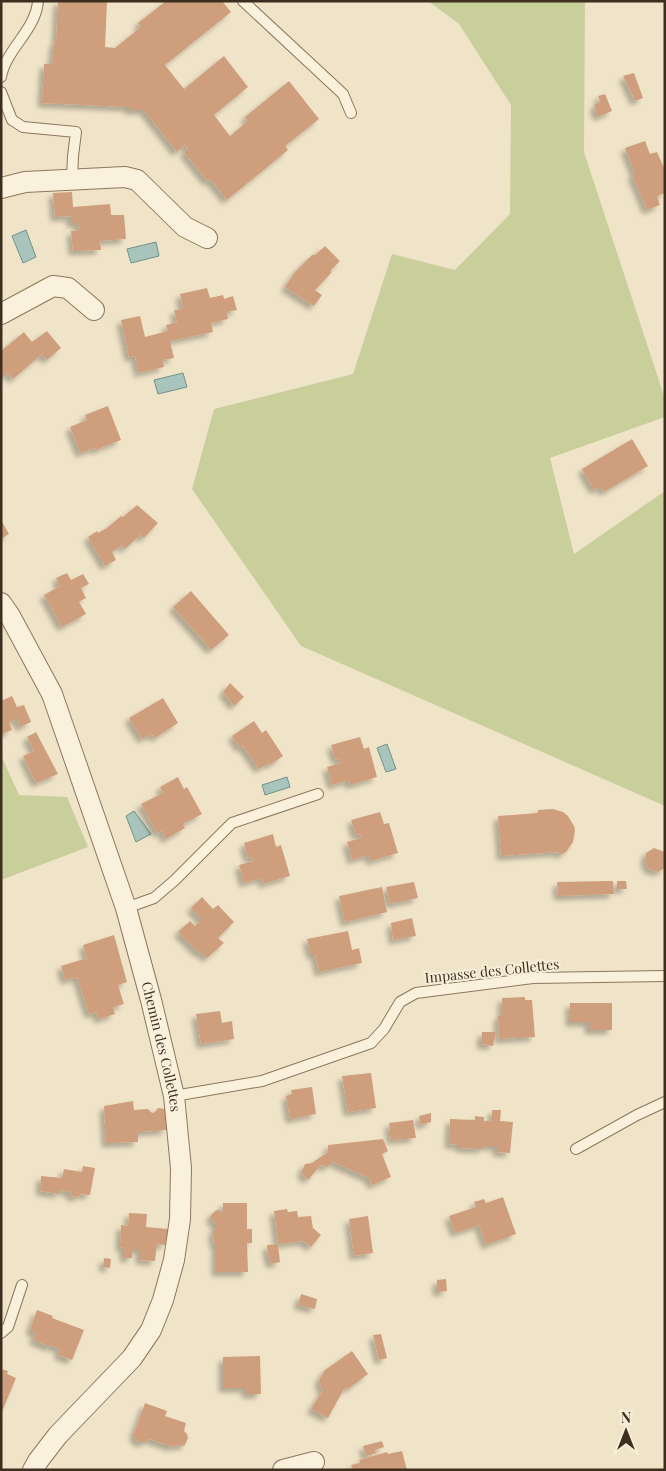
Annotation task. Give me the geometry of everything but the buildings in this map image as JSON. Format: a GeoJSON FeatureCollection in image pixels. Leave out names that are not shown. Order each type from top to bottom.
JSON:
{"type":"FeatureCollection","features":[{"type":"Feature","properties":{"kind":"street"},"geometry":{"type":"LineString","coordinates":[[1,188],[25,182],[126,177],[137,180],[185,227],[206,238]]}},
{"type":"Feature","properties":{"kind":"street"},"geometry":{"type":"LineString","coordinates":[[1,314],[53,286],[68,288],[94,310]]}},
{"type":"Feature","properties":{"kind":"street","name":"Chemin des Collettes"},"geometry":{"type":"LineString","coordinates":[[1,603],[52,694],[126,908],[174,1096],[181,1168],[180,1219],[174,1260],[163,1300],[151,1330],[132,1358],[58,1435],[33,1470]]}},
{"type":"Feature","properties":{"kind":"street"},"geometry":{"type":"LineString","coordinates":[[283,1470],[314,1462]]}},
{"type":"Feature","properties":{"kind":"lane"},"geometry":{"type":"LineString","coordinates":[[1,77],[3,67],[26,32],[37,10],[38,1]]}},
{"type":"Feature","properties":{"kind":"lane"},"geometry":{"type":"LineString","coordinates":[[243,1],[343,94],[351,113]]}},
{"type":"Feature","properties":{"kind":"lane"},"geometry":{"type":"LineString","coordinates":[[1,92],[12,120],[24,127],[76,132],[72,180]]}},
{"type":"Feature","properties":{"kind":"lane"},"geometry":{"type":"LineString","coordinates":[[126,908],[154,898],[175,880],[232,823],[318,794]]}},
{"type":"Feature","properties":{"kind":"lane","name":"Impasse des Collettes"},"geometry":{"type":"LineString","coordinates":[[174,1096],[262,1081],[371,1043],[384,1029],[400,1002],[416,993],[532,978],[665,976]]}},
{"type":"Feature","properties":{"kind":"lane"},"geometry":{"type":"LineString","coordinates":[[576,1149],[636,1115],[665,1102]]}},
{"type":"Feature","properties":{"kind":"lane"},"geometry":{"type":"LineString","coordinates":[[1,1334],[8,1327],[22,1285]]}},
{"type":"Feature","properties":{"kind":"green space"},"geometry":{"type":"Polygon","coordinates":[[[428,1],[585,1],[584,152],[665,399],[665,417],[550,458],[574,554],[665,491],[665,806],[301,646],[192,489],[214,409],[353,374],[392,254],[455,270],[510,214],[511,105],[459,24],[428,1]]]}},
{"type":"Feature","properties":{"kind":"green space"},"geometry":{"type":"Polygon","coordinates":[[[1,755],[19,795],[67,797],[88,847],[1,880],[1,755]]]}},
{"type":"Feature","properties":{"kind":"water"},"geometry":{"type":"Polygon","coordinates":[[[26,230],[36,257],[23,263],[12,236],[26,230]]]}},
{"type":"Feature","properties":{"kind":"water"},"geometry":{"type":"Polygon","coordinates":[[[156,242],[159,256],[131,263],[127,249],[156,242]]]}},
{"type":"Feature","properties":{"kind":"water"},"geometry":{"type":"Polygon","coordinates":[[[183,373],[187,387],[158,394],[154,380],[183,373]]]}},
{"type":"Feature","properties":{"kind":"water"},"geometry":{"type":"Polygon","coordinates":[[[387,744],[396,769],[386,772],[377,748],[387,744]]]}},
{"type":"Feature","properties":{"kind":"water"},"geometry":{"type":"Polygon","coordinates":[[[287,777],[290,787],[265,795],[262,785],[287,777]]]}},
{"type":"Feature","properties":{"kind":"water"},"geometry":{"type":"Polygon","coordinates":[[[134,811],[151,834],[136,842],[126,816],[134,811]]]}}]}
